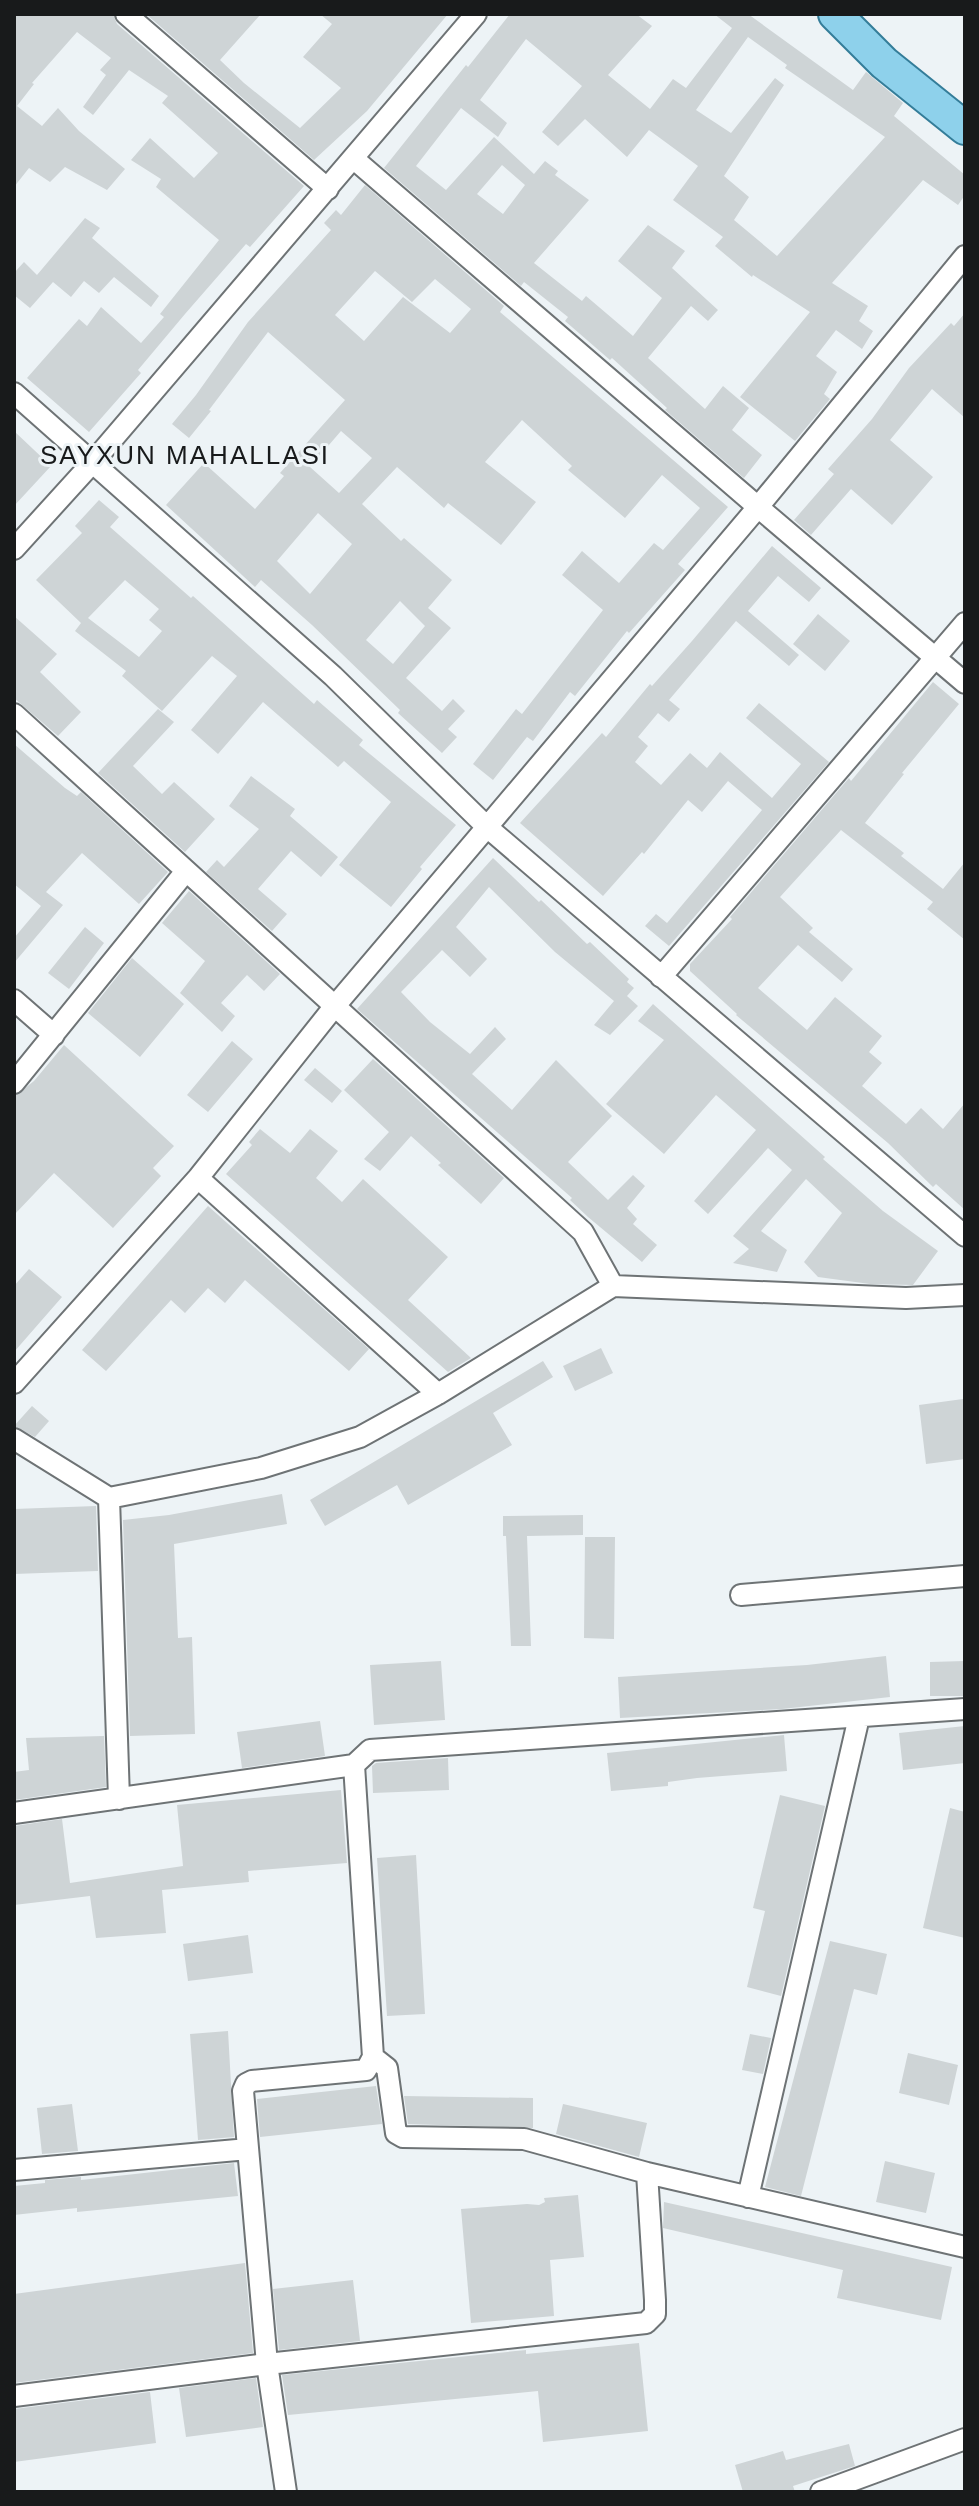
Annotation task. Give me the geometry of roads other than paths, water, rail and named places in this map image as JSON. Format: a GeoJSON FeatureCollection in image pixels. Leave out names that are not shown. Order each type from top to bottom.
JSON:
{"type":"FeatureCollection","features":[{"type":"Feature","properties":{"kind":"main road"},"geometry":{"type":"LineString","coordinates":[[835,14],[884,63],[965,128]]}},
{"type":"Feature","properties":{"kind":"street"},"geometry":{"type":"LineString","coordinates":[[126,14],[328,189]]}},
{"type":"Feature","properties":{"kind":"street"},"geometry":{"type":"LineString","coordinates":[[14,549],[93,462],[476,14]]}},
{"type":"Feature","properties":{"kind":"street"},"geometry":{"type":"LineString","coordinates":[[354,159],[965,683]]}},
{"type":"Feature","properties":{"kind":"street"},"geometry":{"type":"LineString","coordinates":[[14,1383],[198,1178],[334,1007],[758,507],[965,256]]}},
{"type":"Feature","properties":{"kind":"street"},"geometry":{"type":"LineString","coordinates":[[14,393],[333,676],[487,827],[965,1236]]}},
{"type":"Feature","properties":{"kind":"street"},"geometry":{"type":"LineString","coordinates":[[661,977],[965,623]]}},
{"type":"Feature","properties":{"kind":"street"},"geometry":{"type":"LineString","coordinates":[[14,714],[583,1232],[613,1286]]}},
{"type":"Feature","properties":{"kind":"street"},"geometry":{"type":"LineString","coordinates":[[14,1083],[186,871]]}},
{"type":"Feature","properties":{"kind":"street"},"geometry":{"type":"LineString","coordinates":[[14,1000],[54,1035]]}},
{"type":"Feature","properties":{"kind":"street"},"geometry":{"type":"LineString","coordinates":[[198,1178],[438,1394]]}},
{"type":"Feature","properties":{"kind":"street"},"geometry":{"type":"LineString","coordinates":[[14,1439],[109,1498],[261,1468],[360,1437],[438,1394],[613,1286],[906,1298],[965,1295]]}},
{"type":"Feature","properties":{"kind":"street"},"geometry":{"type":"LineString","coordinates":[[109,1498],[119,1799]]}},
{"type":"Feature","properties":{"kind":"street"},"geometry":{"type":"LineString","coordinates":[[741,1595],[965,1576]]}},
{"type":"Feature","properties":{"kind":"street"},"geometry":{"type":"LineString","coordinates":[[14,1813],[354,1765],[370,1750],[965,1709]]}},
{"type":"Feature","properties":{"kind":"street"},"geometry":{"type":"LineString","coordinates":[[748,2197],[859,1717]]}},
{"type":"Feature","properties":{"kind":"street"},"geometry":{"type":"LineString","coordinates":[[286,2492],[267,2364],[243,2091],[246,2084],[252,2081],[366,2070],[371,2064],[354,1765]]}},
{"type":"Feature","properties":{"kind":"street"},"geometry":{"type":"LineString","coordinates":[[373,2057],[387,2068],[396,2133],[403,2137],[524,2139],[647,2173],[964,2244]]}},
{"type":"Feature","properties":{"kind":"street"},"geometry":{"type":"LineString","coordinates":[[14,2170],[248,2149]]}},
{"type":"Feature","properties":{"kind":"street"},"geometry":{"type":"LineString","coordinates":[[14,2396],[267,2364],[646,2323],[655,2314],[647,2173]]}},
{"type":"Feature","properties":{"kind":"street"},"geometry":{"type":"LineString","coordinates":[[821,2492],[965,2439]]}},
{"type":"Feature","properties":{"kind":"district","name":"SAYXUN MAHALLASI"},"geometry":{"type":"Point","coordinates":[185,455]}}]}
